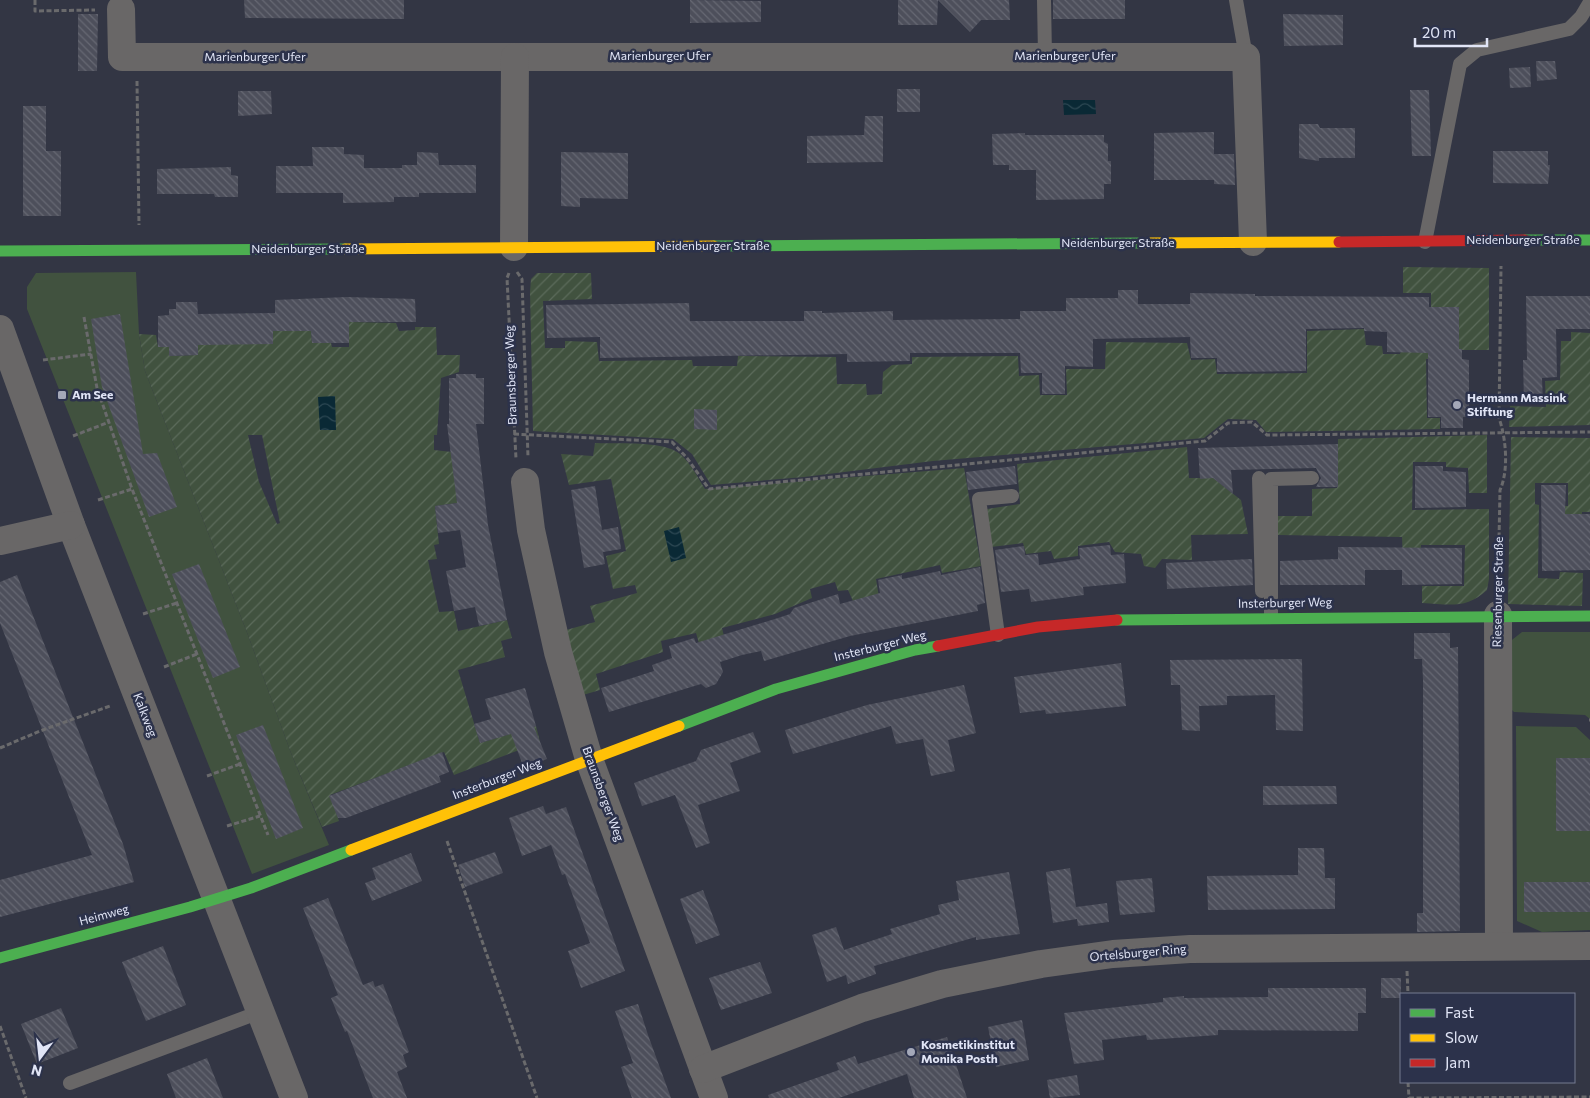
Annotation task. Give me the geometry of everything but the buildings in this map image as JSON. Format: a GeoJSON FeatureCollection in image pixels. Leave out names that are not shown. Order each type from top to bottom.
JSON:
{"type":"FeatureCollection","features":[{"type":"Feature","properties":{"kind":"street"},"geometry":{"type":"LineString","coordinates":[[121,10],[122,57],[137,57]]}},
{"type":"Feature","properties":{"kind":"street","name":"Marienburger Ufer"},"geometry":{"type":"LineString","coordinates":[[137,57],[1045,55],[1246,57]]}},
{"type":"Feature","properties":{"kind":"street"},"geometry":{"type":"LineString","coordinates":[[514,247],[515,57]]}},
{"type":"Feature","properties":{"kind":"street"},"geometry":{"type":"LineString","coordinates":[[1246,57],[1253,242]]}},
{"type":"Feature","properties":{"kind":"street","name":"Neidenburger Straße"},"geometry":{"type":"LineString","coordinates":[[0,251],[1590,240]]}},
{"type":"Feature","properties":{"kind":"street","name":"Kalkweg"},"geometry":{"type":"LineString","coordinates":[[0,329],[71,525],[294,1098]]}},
{"type":"Feature","properties":{"kind":"street","name":"Braunsberger Weg"},"geometry":{"type":"LineString","coordinates":[[525,482],[531,530],[558,652],[589,759],[714,1098]]}},
{"type":"Feature","properties":{"kind":"street"},"geometry":{"type":"LineString","coordinates":[[0,541],[71,525]]}},
{"type":"Feature","properties":{"kind":"street","name":"Riesenburger Straße"},"geometry":{"type":"LineString","coordinates":[[1498,615],[1499,946]]}},
{"type":"Feature","properties":{"kind":"street","name":"Insterburger Weg"},"geometry":{"type":"LineString","coordinates":[[216,898],[251,888],[776,688],[915,650],[1038,627],[1136,618],[1590,616]]}},
{"type":"Feature","properties":{"kind":"street","name":"Heimweg"},"geometry":{"type":"LineString","coordinates":[[0,958],[216,898]]}},
{"type":"Feature","properties":{"kind":"street","name":"Ortelsburger Ring"},"geometry":{"type":"LineString","coordinates":[[703,1069],[862,1008],[942,984],[1041,964],[1113,954],[1190,949],[1590,946]]}},
{"type":"Feature","properties":{"kind":"lane"},"geometry":{"type":"LineString","coordinates":[[1044,0],[1045,55]]}},
{"type":"Feature","properties":{"kind":"lane"},"geometry":{"type":"LineString","coordinates":[[1236,0],[1246,57]]}},
{"type":"Feature","properties":{"kind":"lane"},"geometry":{"type":"LineString","coordinates":[[1425,242],[1460,64],[1477,50],[1569,29],[1581,17],[1590,2]]}},
{"type":"Feature","properties":{"kind":"lane"},"geometry":{"type":"LineString","coordinates":[[1259,478],[1267,617]]}},
{"type":"Feature","properties":{"kind":"lane"},"geometry":{"type":"LineString","coordinates":[[1267,617],[1271,478],[1312,478]]}},
{"type":"Feature","properties":{"kind":"lane"},"geometry":{"type":"LineString","coordinates":[[998,635],[979,499],[1012,496]]}},
{"type":"Feature","properties":{"kind":"lane"},"geometry":{"type":"LineString","coordinates":[[70,1083],[260,1012]]}},
{"type":"Feature","properties":{"kind":"path"},"geometry":{"type":"LineString","coordinates":[[35,0],[35,10],[121,10]]}},
{"type":"Feature","properties":{"kind":"path"},"geometry":{"type":"LineString","coordinates":[[137,57],[139,250]]}},
{"type":"Feature","properties":{"kind":"path","name":"Riesenburger Straße"},"geometry":{"type":"LineString","coordinates":[[1498,615],[1500,490],[1504,480],[1504,433],[1499,418],[1502,240]]}},
{"type":"Feature","properties":{"kind":"path","name":"Braunsberger Weg"},"geometry":{"type":"LineString","coordinates":[[513,266],[522,279],[525,434],[529,470],[525,482],[517,472],[514,434],[507,278],[513,266]]}},
{"type":"Feature","properties":{"kind":"path"},"geometry":{"type":"LineString","coordinates":[[84,317],[97,388],[132,489],[268,835]]}},
{"type":"Feature","properties":{"kind":"path"},"geometry":{"type":"LineString","coordinates":[[43,360],[91,354]]}},
{"type":"Feature","properties":{"kind":"path"},"geometry":{"type":"LineString","coordinates":[[73,436],[109,422]]}},
{"type":"Feature","properties":{"kind":"path"},"geometry":{"type":"LineString","coordinates":[[514,434],[672,442],[688,458],[709,489],[1205,441],[1228,422],[1252,422],[1267,436],[1590,432]]}},
{"type":"Feature","properties":{"kind":"path"},"geometry":{"type":"LineString","coordinates":[[98,500],[132,489]]}},
{"type":"Feature","properties":{"kind":"path"},"geometry":{"type":"LineString","coordinates":[[143,614],[177,603]]}},
{"type":"Feature","properties":{"kind":"path"},"geometry":{"type":"LineString","coordinates":[[164,667],[197,654]]}},
{"type":"Feature","properties":{"kind":"path"},"geometry":{"type":"LineString","coordinates":[[0,748],[40,730],[110,706]]}},
{"type":"Feature","properties":{"kind":"path"},"geometry":{"type":"LineString","coordinates":[[207,776],[240,764]]}},
{"type":"Feature","properties":{"kind":"path"},"geometry":{"type":"LineString","coordinates":[[227,826],[260,816]]}},
{"type":"Feature","properties":{"kind":"path"},"geometry":{"type":"LineString","coordinates":[[438,816],[537,1098]]}},
{"type":"Feature","properties":{"kind":"path"},"geometry":{"type":"LineString","coordinates":[[0,1026],[26,1098]]}},
{"type":"Feature","properties":{"kind":"path"},"geometry":{"type":"LineString","coordinates":[[1408,1083],[1408,1098],[1590,1097]]}},
{"type":"Feature","properties":{"kind":"green space"},"geometry":{"type":"Polygon","coordinates":[[[1403,267],[1489,268],[1489,350],[1458,350],[1458,307],[1431,307],[1431,293],[1403,293],[1403,267]]]}},
{"type":"Feature","properties":{"kind":"green space"},"geometry":{"type":"Polygon","coordinates":[[[136,272],[139,334],[145,371],[248,635],[291,753],[329,845],[252,874],[27,309],[27,287],[36,273],[136,272]]]}},
{"type":"Feature","properties":{"kind":"green space"},"geometry":{"type":"Polygon","coordinates":[[[537,273],[591,273],[592,299],[543,301],[545,348],[565,348],[565,341],[597,342],[599,361],[692,360],[693,366],[737,366],[738,356],[836,357],[837,384],[866,384],[867,395],[882,394],[883,372],[892,365],[912,364],[912,357],[1018,356],[1019,376],[1039,375],[1040,395],[1067,395],[1066,369],[1105,369],[1106,342],[1187,343],[1191,360],[1215,359],[1217,374],[1307,373],[1307,331],[1364,329],[1366,345],[1382,346],[1383,354],[1400,354],[1401,351],[1439,349],[1439,358],[1426,359],[1427,418],[1440,418],[1440,429],[1266,432],[1256,420],[1228,419],[1204,438],[933,461],[804,477],[711,485],[692,454],[673,439],[533,431],[530,292],[531,279],[537,273]]]}},
{"type":"Feature","properties":{"kind":"green space"},"geometry":{"type":"Polygon","coordinates":[[[246,313],[260,317],[260,331],[291,331],[311,328],[312,343],[331,343],[332,347],[349,347],[349,322],[396,323],[399,331],[415,330],[415,327],[436,327],[437,355],[460,355],[459,372],[441,378],[437,435],[434,435],[434,450],[452,452],[457,503],[435,506],[439,544],[434,545],[437,559],[428,560],[439,612],[454,611],[458,631],[507,620],[512,638],[501,641],[505,657],[458,670],[480,743],[536,726],[540,742],[454,775],[444,752],[330,795],[339,821],[322,827],[291,753],[248,635],[145,371],[139,334],[156,335],[158,347],[169,347],[169,356],[198,355],[198,342],[246,344],[246,313]],[[248,435],[259,482],[277,524],[280,523],[262,435],[248,435]]]}},
{"type":"Feature","properties":{"kind":"green space"},"geometry":{"type":"Polygon","coordinates":[[[1571,332],[1590,333],[1590,425],[1509,427],[1510,406],[1546,407],[1545,381],[1560,380],[1561,341],[1571,341],[1571,332]]]}},
{"type":"Feature","properties":{"kind":"green space"},"geometry":{"type":"Polygon","coordinates":[[[1487,435],[1487,493],[1469,493],[1468,468],[1446,467],[1446,462],[1413,462],[1412,510],[1489,509],[1489,579],[1487,590],[1472,601],[1448,605],[1422,603],[1422,586],[1464,586],[1465,545],[1421,545],[1420,565],[1403,564],[1402,537],[1278,535],[1278,516],[1312,516],[1312,489],[1337,488],[1338,439],[1487,435]]]}},
{"type":"Feature","properties":{"kind":"green space"},"geometry":{"type":"Polygon","coordinates":[[[1511,437],[1590,438],[1590,512],[1582,512],[1581,551],[1561,506],[1568,506],[1568,483],[1535,483],[1535,504],[1539,505],[1538,578],[1559,579],[1560,572],[1583,573],[1582,606],[1508,604],[1511,437]]]}},
{"type":"Feature","properties":{"kind":"green space"},"geometry":{"type":"Polygon","coordinates":[[[595,443],[652,445],[673,450],[688,462],[705,489],[964,468],[981,566],[942,573],[940,565],[876,579],[880,603],[857,610],[848,590],[838,591],[835,582],[810,589],[812,598],[775,614],[722,628],[725,640],[700,647],[696,633],[661,641],[663,652],[596,674],[600,690],[583,695],[566,630],[595,622],[590,606],[637,593],[635,585],[613,589],[606,556],[626,551],[611,479],[569,485],[561,454],[593,456],[595,443]]]}},
{"type":"Feature","properties":{"kind":"green space"},"geometry":{"type":"Polygon","coordinates":[[[1187,447],[1189,478],[1213,478],[1241,500],[1248,534],[1191,535],[1192,560],[1162,559],[1155,568],[1144,566],[1141,554],[1115,552],[1109,542],[1078,546],[1078,556],[1054,559],[1051,551],[1026,554],[1023,543],[991,547],[987,509],[1020,504],[1017,464],[1187,447]]]}},
{"type":"Feature","properties":{"kind":"green space"},"geometry":{"type":"Polygon","coordinates":[[[1522,632],[1590,632],[1590,719],[1585,715],[1514,712],[1508,706],[1508,643],[1522,632]]]}},
{"type":"Feature","properties":{"kind":"green space"},"geometry":{"type":"Polygon","coordinates":[[[1516,726],[1576,727],[1590,740],[1590,930],[1542,932],[1517,921],[1516,726]]]}},
{"type":"Feature","properties":{"kind":"water"},"geometry":{"type":"Polygon","coordinates":[[[1063,100],[1095,100],[1096,114],[1064,115],[1063,100]]]}},
{"type":"Feature","properties":{"kind":"water"},"geometry":{"type":"Polygon","coordinates":[[[335,396],[336,430],[320,430],[318,397],[335,396]]]}},
{"type":"Feature","properties":{"kind":"water"},"geometry":{"type":"Polygon","coordinates":[[[679,527],[686,558],[671,562],[664,531],[679,527]]]}},
{"type":"Feature","properties":{"kind":"traffic: fast"},"geometry":{"type":"LineString","coordinates":[[1525,240],[1590,240]]}},
{"type":"Feature","properties":{"kind":"traffic: fast"},"geometry":{"type":"LineString","coordinates":[[714,246],[1142,243]]}},
{"type":"Feature","properties":{"kind":"traffic: fast"},"geometry":{"type":"LineString","coordinates":[[0,251],[345,249]]}},
{"type":"Feature","properties":{"kind":"traffic: fast"},"geometry":{"type":"LineString","coordinates":[[1117,620],[1590,616]]}},
{"type":"Feature","properties":{"kind":"traffic: fast"},"geometry":{"type":"LineString","coordinates":[[679,726],[776,689],[915,650],[938,646]]}},
{"type":"Feature","properties":{"kind":"traffic: fast"},"geometry":{"type":"LineString","coordinates":[[0,958],[190,907],[251,888],[351,850]]}},
{"type":"Feature","properties":{"kind":"traffic: slow"},"geometry":{"type":"LineString","coordinates":[[1142,243],[1339,242]]}},
{"type":"Feature","properties":{"kind":"traffic: slow"},"geometry":{"type":"LineString","coordinates":[[345,249],[714,246]]}},
{"type":"Feature","properties":{"kind":"traffic: slow"},"geometry":{"type":"LineString","coordinates":[[351,850],[679,726]]}},
{"type":"Feature","properties":{"kind":"traffic: jam"},"geometry":{"type":"LineString","coordinates":[[1339,242],[1525,240]]}},
{"type":"Feature","properties":{"kind":"traffic: jam"},"geometry":{"type":"LineString","coordinates":[[938,646],[1038,627],[1117,620]]}},
{"type":"Feature","properties":{"kind":"place","name":"Am See"},"geometry":{"type":"Point","coordinates":[62,395]}},
{"type":"Feature","properties":{"kind":"place","name":"Hermann Massink Stiftung"},"geometry":{"type":"Point","coordinates":[1457,405]}},
{"type":"Feature","properties":{"kind":"place","name":"Kosmetikinstitut Monika Posth"},"geometry":{"type":"Point","coordinates":[911,1052]}}]}
